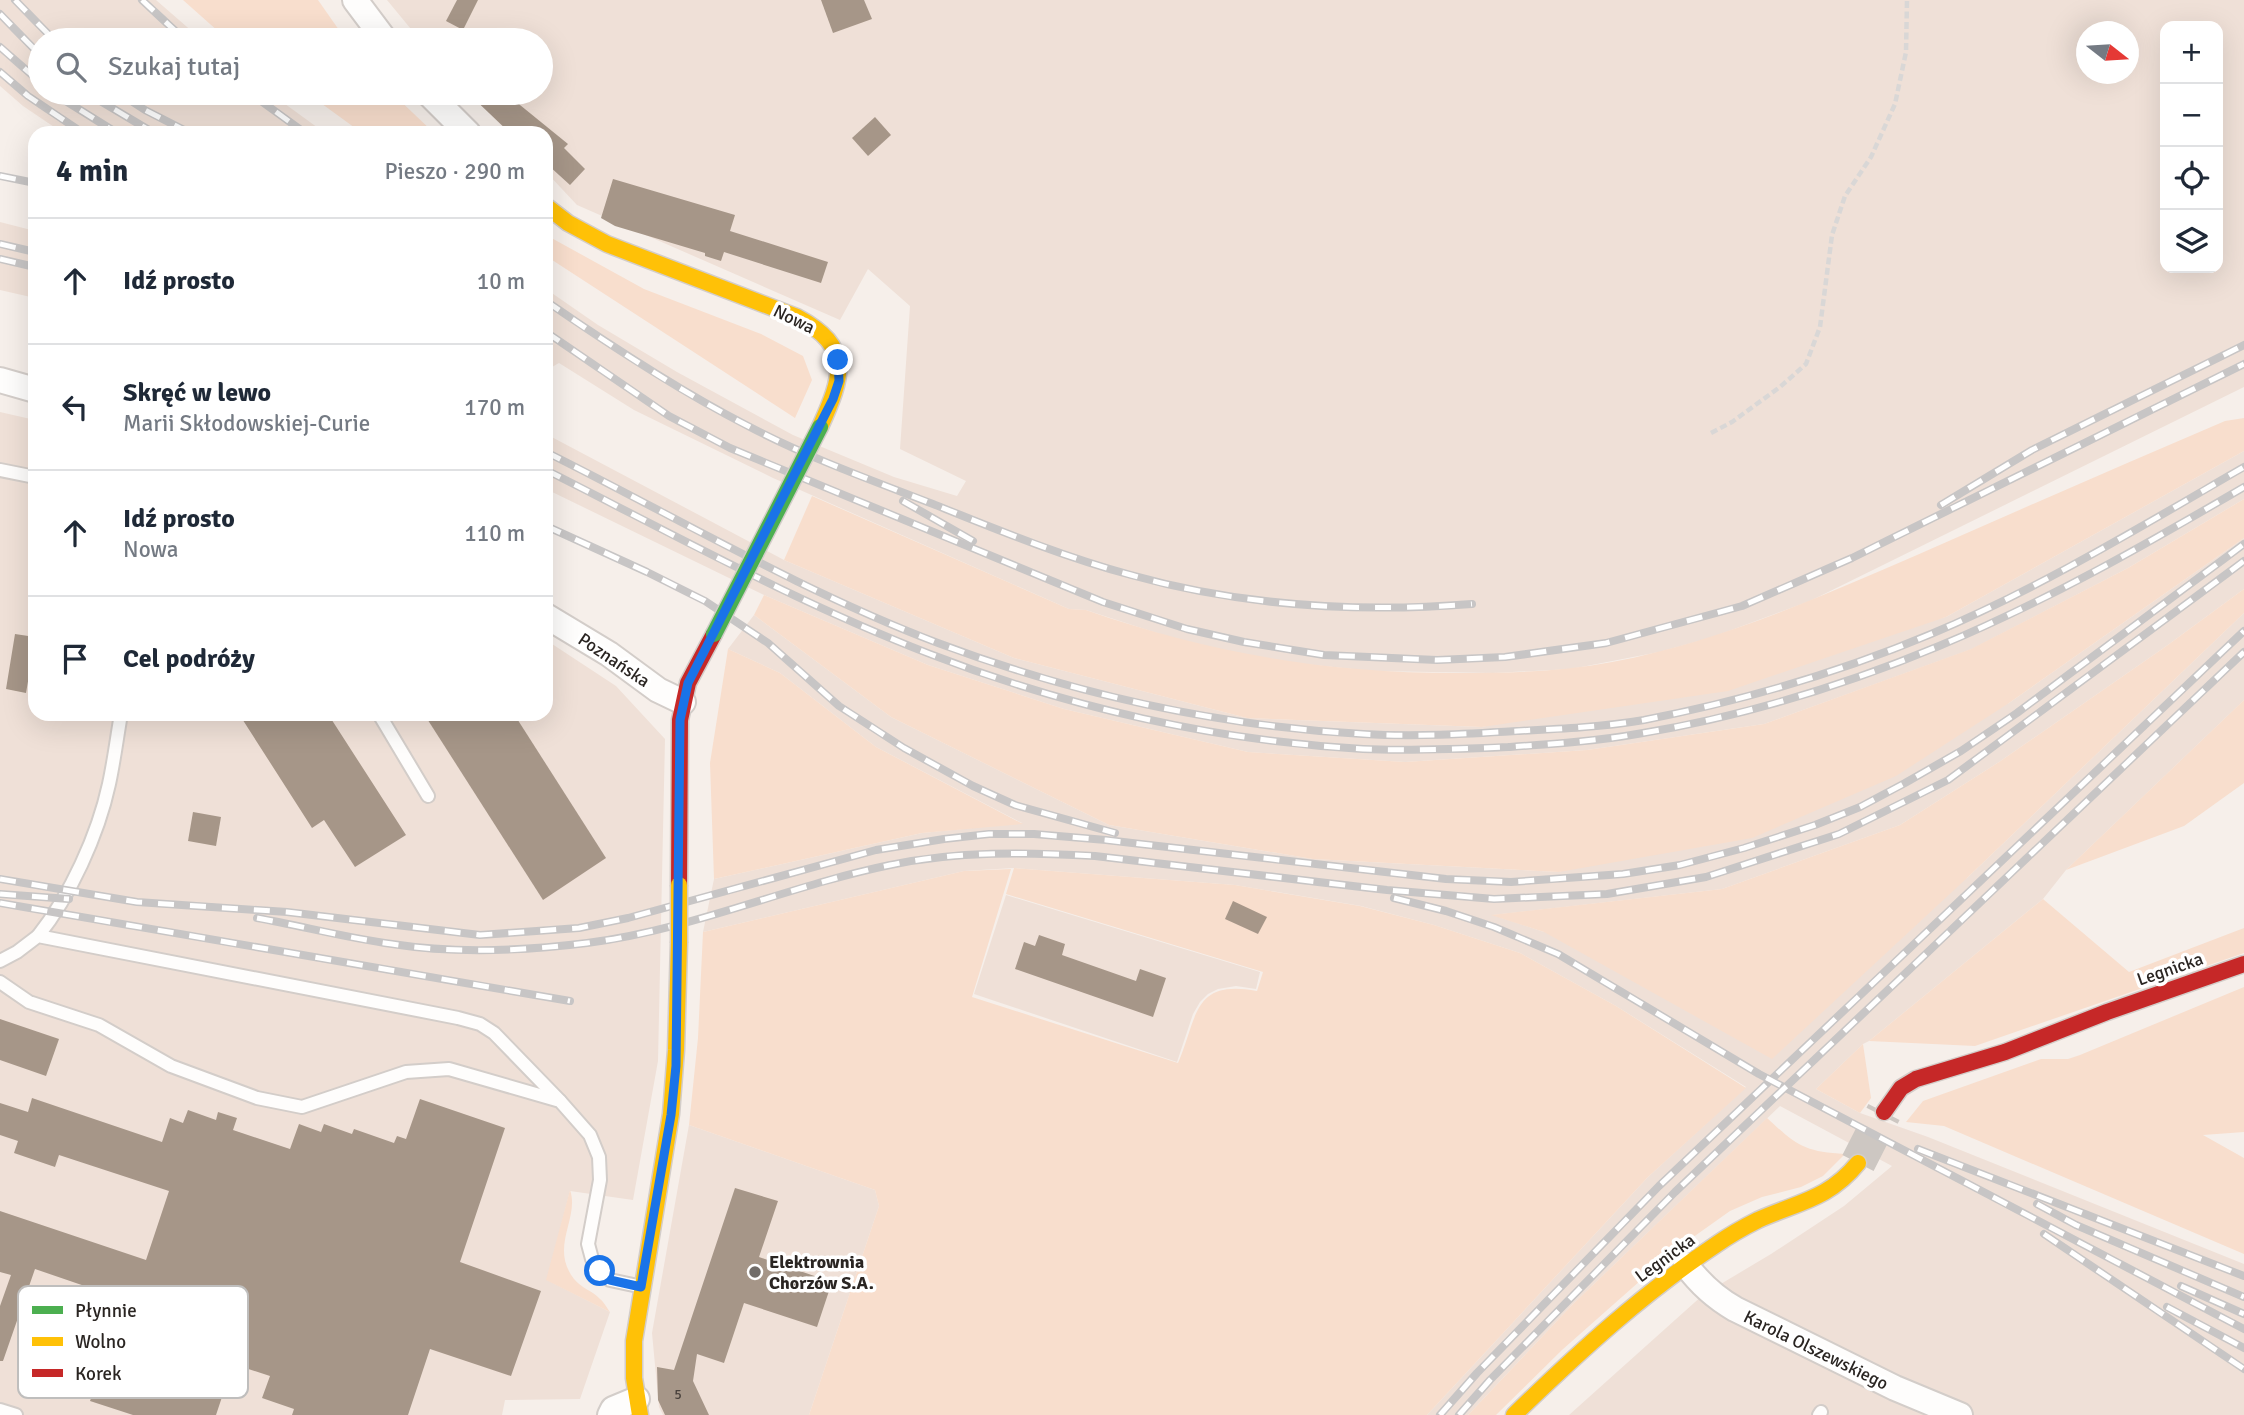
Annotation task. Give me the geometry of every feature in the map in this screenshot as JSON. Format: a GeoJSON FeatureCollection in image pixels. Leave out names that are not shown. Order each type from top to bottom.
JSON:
{"type":"FeatureCollection","features":[{"type":"Feature","properties":{"kind":"street"},"geometry":{"type":"LineString","coordinates":[[355,0],[376,28]]}},
{"type":"Feature","properties":{"kind":"street"},"geometry":{"type":"LineString","coordinates":[[440,105],[461,126]]}},
{"type":"Feature","properties":{"kind":"street","name":"Nowa"},"geometry":{"type":"LineString","coordinates":[[553,211],[579,230],[607,244],[797,317],[818,329],[831,343],[839,365],[836,393],[688,683],[683,702],[680,720],[676,1066],[671,1115],[641,1287],[634,1345],[633,1373],[638,1407]]}},
{"type":"Feature","properties":{"kind":"street"},"geometry":{"type":"LineString","coordinates":[[0,380],[28,388]]}},
{"type":"Feature","properties":{"kind":"street","name":"Poznańska"},"geometry":{"type":"LineString","coordinates":[[553,620],[609,654],[659,690],[683,702]]}},
{"type":"Feature","properties":{"kind":"street","name":"Legnicka"},"geometry":{"type":"LineString","coordinates":[[1884,1112],[1901,1088],[1916,1079],[2005,1052],[2107,1012],[2244,964]]}},
{"type":"Feature","properties":{"kind":"street","name":"Legnicka"},"geometry":{"type":"LineString","coordinates":[[1514,1415],[1622,1316],[1686,1265],[1759,1221],[1816,1199],[1836,1188],[1847,1179],[1858,1163]]}},
{"type":"Feature","properties":{"kind":"street","name":"Karola Olszewskiego"},"geometry":{"type":"LineString","coordinates":[[1686,1265],[1717,1299],[1735,1310],[1895,1388],[1960,1415]]}},
{"type":"Feature","properties":{"kind":"street"},"geometry":{"type":"LineString","coordinates":[[610,1415],[613,1409],[638,1407]]}},
{"type":"Feature","properties":{"kind":"lane"},"geometry":{"type":"LineString","coordinates":[[0,470],[28,476]]}},
{"type":"Feature","properties":{"kind":"lane"},"geometry":{"type":"LineString","coordinates":[[0,961],[38,936],[68,890],[102,812],[120,721]]}},
{"type":"Feature","properties":{"kind":"lane"},"geometry":{"type":"LineString","coordinates":[[383,721],[428,796]]}},
{"type":"Feature","properties":{"kind":"lane"},"geometry":{"type":"LineString","coordinates":[[38,936],[480,1024],[494,1033],[590,1135],[599,1157],[600,1180],[588,1244],[592,1259],[610,1280],[641,1287]]}},
{"type":"Feature","properties":{"kind":"lane"},"geometry":{"type":"LineString","coordinates":[[0,982],[29,1002],[99,1026],[171,1066],[257,1098],[280,1103],[302,1107],[406,1072],[449,1069],[560,1101]]}},
{"type":"Feature","properties":{"kind":"lane"},"geometry":{"type":"LineString","coordinates":[[0,1410],[16,1415]]}},
{"type":"Feature","properties":{"kind":"path"},"geometry":{"type":"LineString","coordinates":[[1711,433],[1751,408],[1806,364],[1820,327],[1832,235],[1845,196],[1871,157],[1895,104],[1906,52],[1907,0]]}},
{"type":"Feature","properties":{"kind":"shaded area"},"geometry":{"type":"Polygon","coordinates":[[[0,0],[156,0],[188,28],[28,28],[28,105],[286,105],[315,126],[53,126],[0,86],[0,0]]]}},
{"type":"Feature","properties":{"kind":"shaded area"},"geometry":{"type":"Polygon","coordinates":[[[183,0],[318,0],[338,28],[214,28],[183,0]]]}},
{"type":"Feature","properties":{"kind":"shaded area"},"geometry":{"type":"Polygon","coordinates":[[[387,0],[2244,0],[2244,387],[1810,601],[1710,638],[1659,652],[1571,669],[1493,673],[1372,671],[1285,662],[1227,651],[1166,636],[1086,610],[1069,609],[773,478],[634,410],[559,363],[553,366],[553,294],[598,325],[677,372],[793,435],[894,477],[957,496],[966,481],[900,449],[910,306],[868,269],[840,320],[577,205],[553,179],[553,126],[502,126],[482,105],[553,105],[553,28],[410,28],[387,0]]]}},
{"type":"Feature","properties":{"kind":"shaded area"},"geometry":{"type":"Polygon","coordinates":[[[324,105],[405,105],[427,126],[352,126],[324,105]]]}},
{"type":"Feature","properties":{"kind":"shaded area"},"geometry":{"type":"Polygon","coordinates":[[[0,222],[28,229],[28,296],[0,290],[0,222]]]}},
{"type":"Feature","properties":{"kind":"shaded area"},"geometry":{"type":"Polygon","coordinates":[[[553,239],[644,289],[761,334],[803,356],[812,380],[795,418],[553,261],[553,239]]]}},
{"type":"Feature","properties":{"kind":"shaded area"},"geometry":{"type":"Polygon","coordinates":[[[0,412],[28,418],[28,721],[553,721],[553,645],[616,686],[665,739],[658,1061],[633,1200],[570,1191],[547,1280],[610,1312],[580,1399],[505,1400],[502,1415],[0,1415],[0,412]]]}},
{"type":"Feature","properties":{"kind":"shaded area"},"geometry":{"type":"Polygon","coordinates":[[[2244,418],[2244,451],[1946,617],[1728,691],[1482,727],[1247,718],[1014,658],[784,560],[812,496],[1069,609],[1086,610],[1223,649],[1314,664],[1408,672],[1554,670],[1612,662],[1729,631],[1880,571],[2225,421],[2244,418]]]}},
{"type":"Feature","properties":{"kind":"shaded area"},"geometry":{"type":"Polygon","coordinates":[[[553,438],[784,560],[1014,658],[1247,718],[1482,727],[1946,617],[2244,451],[2244,499],[2128,568],[1972,649],[1764,724],[1587,750],[1405,762],[1248,752],[1064,709],[928,665],[764,595],[553,492],[553,438]]]}},
{"type":"Feature","properties":{"kind":"shaded area"},"geometry":{"type":"Polygon","coordinates":[[[2244,499],[2244,538],[2009,703],[1896,776],[1752,838],[1559,872],[1313,859],[1109,825],[891,717],[754,615],[764,595],[928,665],[1064,709],[1248,752],[1405,762],[1587,750],[1764,724],[1971,649],[2128,568],[2244,499]]]}},
{"type":"Feature","properties":{"kind":"shaded area"},"geometry":{"type":"Polygon","coordinates":[[[2244,538],[2244,589],[1999,762],[1900,825],[1722,889],[1493,915],[1544,932],[1967,878],[2244,613],[2244,700],[2066,870],[2043,899],[1863,1044],[1816,1089],[1860,1113],[1928,1137],[2244,1264],[2244,1415],[1569,1415],[1704,1294],[1844,1206],[1892,1166],[1780,1106],[1572,1305],[1468,1415],[1427,1415],[1648,1177],[1746,1087],[1616,1006],[1520,953],[1434,925],[1361,906],[1235,885],[1014,868],[964,871],[703,932],[714,879],[922,833],[1022,823],[876,747],[780,673],[728,649],[754,615],[891,717],[1109,825],[1313,859],[1559,872],[2009,703],[2244,538]]]}},
{"type":"Feature","properties":{"kind":"shaded area"},"geometry":{"type":"Polygon","coordinates":[[[2244,589],[2244,613],[1967,878],[1772,1059],[1544,932],[1491,915],[1722,889],[1900,825],[1999,762],[2244,589]]]}},
{"type":"Feature","properties":{"kind":"shaded area"},"geometry":{"type":"Polygon","coordinates":[[[728,649],[780,673],[876,747],[1023,824],[922,833],[714,879],[710,763],[728,649]]]}},
{"type":"Feature","properties":{"kind":"shaded area"},"geometry":{"type":"Polygon","coordinates":[[[2244,700],[2244,783],[2184,826],[2066,870],[2244,700]]]}},
{"type":"Feature","properties":{"kind":"shaded area"},"geometry":{"type":"Polygon","coordinates":[[[1014,868],[1235,885],[1360,906],[1434,925],[1520,953],[1616,1006],[1746,1088],[1648,1177],[1427,1415],[809,1415],[879,1206],[875,1190],[689,1125],[698,1038],[703,932],[964,871],[1011,869],[972,997],[1178,1063],[1195,1017],[1209,996],[1236,989],[1257,991],[1263,972],[1006,894],[1014,868]]]}},
{"type":"Feature","properties":{"kind":"shaded area"},"geometry":{"type":"Polygon","coordinates":[[[1006,895],[1260,972],[1256,989],[1236,986],[1208,994],[1193,1014],[1177,1062],[974,994],[1006,895]]]}},
{"type":"Feature","properties":{"kind":"shaded area"},"geometry":{"type":"Polygon","coordinates":[[[2043,899],[2129,972],[2244,928],[2244,953],[1975,1046],[1869,1041],[2043,899]]]}},
{"type":"Feature","properties":{"kind":"shaded area"},"geometry":{"type":"Polygon","coordinates":[[[2244,987],[2244,1132],[2203,1135],[2244,1158],[2244,1254],[1944,1126],[1906,1122],[1923,1101],[2041,1059],[2068,1059],[2080,1055],[2244,987]]]}},
{"type":"Feature","properties":{"kind":"shaded area"},"geometry":{"type":"Polygon","coordinates":[[[1863,1044],[1871,1098],[1860,1113],[1816,1089],[1863,1044]]]}},
{"type":"Feature","properties":{"kind":"shaded area"},"geometry":{"type":"Polygon","coordinates":[[[1767,1118],[1801,1145],[1810,1149],[1845,1154],[1823,1176],[1801,1187],[1762,1197],[1730,1211],[1675,1250],[1562,1350],[1496,1415],[1468,1415],[1572,1305],[1767,1118]]]}},
{"type":"Feature","properties":{"kind":"shaded area"},"geometry":{"type":"Polygon","coordinates":[[[689,1125],[875,1190],[879,1206],[809,1415],[663,1415],[659,1407],[652,1333],[689,1125]]]}},
{"type":"Feature","properties":{"kind":"shaded area"},"geometry":{"type":"Polygon","coordinates":[[[570,1190],[571,1211],[564,1244],[567,1267],[574,1279],[597,1296],[610,1312],[546,1280],[570,1190]]]}},
{"type":"Feature","properties":{"kind":"building"},"geometry":{"type":"Polygon","coordinates":[[[457,0],[478,0],[464,28],[446,21],[457,0]]]}},
{"type":"Feature","properties":{"kind":"building"},"geometry":{"type":"Polygon","coordinates":[[[821,0],[864,0],[872,19],[833,33],[821,0]]]}},
{"type":"Feature","properties":{"kind":"building"},"geometry":{"type":"Polygon","coordinates":[[[481,105],[520,105],[546,126],[503,126],[481,105]]]}},
{"type":"Feature","properties":{"kind":"building"},"geometry":{"type":"Polygon","coordinates":[[[875,117],[891,135],[868,156],[852,138],[875,117]]]}},
{"type":"Feature","properties":{"kind":"building"},"geometry":{"type":"Polygon","coordinates":[[[553,132],[568,144],[564,148],[585,169],[570,185],[553,170],[553,132]]]}},
{"type":"Feature","properties":{"kind":"building"},"geometry":{"type":"Polygon","coordinates":[[[613,179],[735,215],[730,231],[828,262],[821,283],[724,252],[721,261],[705,256],[705,253],[615,226],[601,218],[613,179]]]}},
{"type":"Feature","properties":{"kind":"building"},"geometry":{"type":"Polygon","coordinates":[[[15,634],[28,636],[26,693],[6,689],[15,634]]]}},
{"type":"Feature","properties":{"kind":"building"},"geometry":{"type":"Polygon","coordinates":[[[243,721],[333,721],[406,835],[355,867],[324,820],[312,828],[243,721]]]}},
{"type":"Feature","properties":{"kind":"building"},"geometry":{"type":"Polygon","coordinates":[[[428,721],[518,721],[606,858],[543,900],[428,721]]]}},
{"type":"Feature","properties":{"kind":"building"},"geometry":{"type":"Polygon","coordinates":[[[193,812],[221,817],[216,846],[188,841],[193,812]]]}},
{"type":"Feature","properties":{"kind":"building"},"geometry":{"type":"Polygon","coordinates":[[[1233,901],[1267,917],[1258,934],[1225,919],[1233,901]]]}},
{"type":"Feature","properties":{"kind":"building"},"geometry":{"type":"Polygon","coordinates":[[[1039,935],[1065,944],[1062,955],[1136,981],[1140,969],[1166,978],[1153,1017],[1015,969],[1024,942],[1035,946],[1039,935]]]}},
{"type":"Feature","properties":{"kind":"building"},"geometry":{"type":"Polygon","coordinates":[[[0,1019],[59,1039],[46,1076],[0,1060],[0,1019]]]}},
{"type":"Feature","properties":{"kind":"building"},"geometry":{"type":"Polygon","coordinates":[[[32,1098],[162,1142],[170,1118],[183,1123],[188,1110],[216,1120],[218,1112],[237,1118],[233,1130],[290,1149],[299,1124],[321,1132],[324,1124],[352,1134],[354,1129],[394,1143],[397,1136],[406,1139],[420,1099],[505,1128],[460,1262],[541,1291],[511,1376],[430,1349],[408,1415],[292,1415],[294,1409],[262,1398],[270,1376],[248,1369],[248,1286],[85,1286],[35,1269],[29,1286],[18,1286],[18,1318],[3,1361],[0,1361],[0,1306],[11,1275],[0,1272],[0,1211],[146,1260],[169,1191],[59,1155],[55,1167],[14,1153],[18,1141],[0,1135],[0,1103],[28,1112],[32,1098]]]}},
{"type":"Feature","properties":{"kind":"building","name":"Elektrownia Chorzów S.A."},"geometry":{"type":"Polygon","coordinates":[[[735,1188],[778,1201],[759,1257],[832,1282],[817,1327],[744,1303],[724,1363],[697,1354],[693,1381],[709,1415],[665,1415],[658,1400],[657,1367],[674,1370],[735,1188]]]}},
{"type":"Feature","properties":{"kind":"building"},"geometry":{"type":"Polygon","coordinates":[[[91,1398],[222,1398],[216,1415],[133,1415],[90,1401],[91,1398]]]}},
{"type":"Feature","properties":{"kind":"tunnel"},"geometry":{"type":"LineString","coordinates":[[1858,1163],[1884,1112]]}},
{"type":"Feature","properties":{"kind":"railway"},"geometry":{"type":"LineString","coordinates":[[15,0],[42,28]]}},
{"type":"Feature","properties":{"kind":"railway"},"geometry":{"type":"LineString","coordinates":[[142,0],[172,28]]}},
{"type":"Feature","properties":{"kind":"railway"},"geometry":{"type":"LineString","coordinates":[[0,14],[28,43]]}},
{"type":"Feature","properties":{"kind":"railway"},"geometry":{"type":"LineString","coordinates":[[0,47],[28,72]]}},
{"type":"Feature","properties":{"kind":"railway"},"geometry":{"type":"LineString","coordinates":[[0,72],[28,96]]}},
{"type":"Feature","properties":{"kind":"railway"},"geometry":{"type":"LineString","coordinates":[[41,105],[73,126]]}},
{"type":"Feature","properties":{"kind":"railway"},"geometry":{"type":"LineString","coordinates":[[72,105],[106,126]]}},
{"type":"Feature","properties":{"kind":"railway"},"geometry":{"type":"LineString","coordinates":[[107,105],[142,126]]}},
{"type":"Feature","properties":{"kind":"railway"},"geometry":{"type":"LineString","coordinates":[[137,105],[176,126]]}},
{"type":"Feature","properties":{"kind":"railway"},"geometry":{"type":"LineString","coordinates":[[266,105],[295,126]]}},
{"type":"Feature","properties":{"kind":"railway"},"geometry":{"type":"LineString","coordinates":[[0,176],[28,182]]}},
{"type":"Feature","properties":{"kind":"railway"},"geometry":{"type":"LineString","coordinates":[[0,244],[28,250]]}},
{"type":"Feature","properties":{"kind":"railway"},"geometry":{"type":"LineString","coordinates":[[0,259],[28,265]]}},
{"type":"Feature","properties":{"kind":"railway"},"geometry":{"type":"LineString","coordinates":[[553,306],[670,382],[770,437],[863,477],[1081,560],[1173,586],[1300,605],[1386,608],[1472,604]]}},
{"type":"Feature","properties":{"kind":"railway"},"geometry":{"type":"LineString","coordinates":[[553,337],[669,416],[730,448],[1103,602],[1187,629],[1244,642],[1324,655],[1437,660],[1505,657],[1606,643],[1742,606],[1852,558],[2244,364]]}},
{"type":"Feature","properties":{"kind":"railway"},"geometry":{"type":"LineString","coordinates":[[1941,505],[2032,450],[2244,345]]}},
{"type":"Feature","properties":{"kind":"railway"},"geometry":{"type":"LineString","coordinates":[[553,456],[788,577],[887,623],[989,661],[1094,692],[1201,715],[1309,730],[1402,735],[1549,729],[1644,720],[1717,704],[1826,673],[1897,648],[2012,597],[2244,467]]}},
{"type":"Feature","properties":{"kind":"railway"},"geometry":{"type":"LineString","coordinates":[[553,474],[832,613],[982,673],[1088,705],[1198,729],[1308,745],[1399,750],[1508,747],[1610,738],[1719,718],[1794,698],[1939,646],[2017,611],[2132,551],[2244,487]]}},
{"type":"Feature","properties":{"kind":"railway"},"geometry":{"type":"LineString","coordinates":[[903,501],[973,541]]}},
{"type":"Feature","properties":{"kind":"railway"},"geometry":{"type":"LineString","coordinates":[[553,529],[705,601],[768,643],[839,706],[904,748],[973,786],[1015,805],[1115,833]]}},
{"type":"Feature","properties":{"kind":"railway"},"geometry":{"type":"LineString","coordinates":[[0,879],[137,902],[287,912],[480,935],[579,928],[628,918],[876,850],[989,834],[1034,834],[1106,840],[1446,879],[1511,882],[1623,874],[1680,865],[1744,848],[1860,807],[1961,751],[2017,713],[2244,544]]}},
{"type":"Feature","properties":{"kind":"railway"},"geometry":{"type":"LineString","coordinates":[[257,918],[358,939],[416,947],[465,950],[538,948],[626,937],[890,865],[941,857],[992,854],[1095,856],[1387,890],[1494,899],[1607,894],[1706,877],[1839,834],[1948,780],[2244,561]]}},
{"type":"Feature","properties":{"kind":"railway"},"geometry":{"type":"LineString","coordinates":[[1440,1415],[1477,1373],[1659,1186],[2244,631]]}},
{"type":"Feature","properties":{"kind":"railway"},"geometry":{"type":"LineString","coordinates":[[1459,1415],[1675,1192],[2244,652]]}},
{"type":"Feature","properties":{"kind":"railway"},"geometry":{"type":"LineString","coordinates":[[0,894],[69,899]]}},
{"type":"Feature","properties":{"kind":"railway"},"geometry":{"type":"LineString","coordinates":[[1394,898],[1494,927],[1558,954],[1759,1074],[2244,1329]]}},
{"type":"Feature","properties":{"kind":"railway"},"geometry":{"type":"LineString","coordinates":[[0,903],[570,1001]]}},
{"type":"Feature","properties":{"kind":"railway"},"geometry":{"type":"LineString","coordinates":[[1918,1149],[2244,1276]]}},
{"type":"Feature","properties":{"kind":"railway"},"geometry":{"type":"LineString","coordinates":[[2037,1204],[2076,1225],[2244,1297]]}},
{"type":"Feature","properties":{"kind":"railway"},"geometry":{"type":"LineString","coordinates":[[2044,1234],[2244,1369]]}},
{"type":"Feature","properties":{"kind":"railway"},"geometry":{"type":"LineString","coordinates":[[2181,1286],[2244,1314]]}},
{"type":"Feature","properties":{"kind":"railway"},"geometry":{"type":"LineString","coordinates":[[2167,1307],[2244,1348]]}},
{"type":"Feature","properties":{"kind":"traffic: slow"},"geometry":{"type":"LineString","coordinates":[[553,211],[568,223],[607,244],[797,317],[815,328],[835,352],[838,364],[834,393],[820,427]]}},
{"type":"Feature","properties":{"kind":"traffic: slow"},"geometry":{"type":"LineString","coordinates":[[679,885],[679,943]]}},
{"type":"Feature","properties":{"kind":"traffic: slow"},"geometry":{"type":"LineString","coordinates":[[640,1415],[634,1378],[634,1341],[671,1114],[679,943]]}},
{"type":"Feature","properties":{"kind":"traffic: slow"},"geometry":{"type":"LineString","coordinates":[[1514,1415],[1612,1325],[1690,1263],[1727,1237],[1753,1223],[1836,1185],[1858,1163]]}},
{"type":"Feature","properties":{"kind":"traffic: jam"},"geometry":{"type":"LineString","coordinates":[[679,885],[680,720],[688,683],[714,634]]}},
{"type":"Feature","properties":{"kind":"traffic: jam"},"geometry":{"type":"LineString","coordinates":[[1884,1112],[1901,1088],[1916,1079],[2005,1052],[2107,1012],[2244,964]]}},
{"type":"Feature","properties":{"kind":"traffic: fast"},"geometry":{"type":"LineString","coordinates":[[714,634],[820,427]]}},
{"type":"Feature","properties":{"kind":"place","name":"Elektrownia Chorzów S.A."},"geometry":{"type":"Point","coordinates":[755,1272]}},
{"type":"Feature","properties":{"kind":"route"},"geometry":{"type":"LineString","coordinates":[[600,1271],[610,1280],[641,1287],[671,1115],[676,1066],[680,720],[683,702],[688,683],[836,393],[839,381],[838,360]]}}]}
